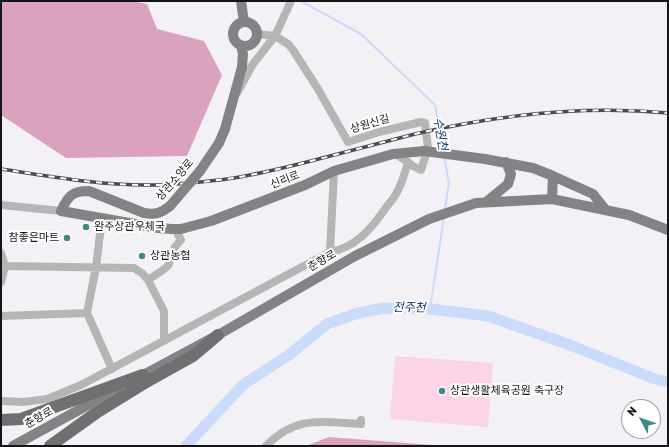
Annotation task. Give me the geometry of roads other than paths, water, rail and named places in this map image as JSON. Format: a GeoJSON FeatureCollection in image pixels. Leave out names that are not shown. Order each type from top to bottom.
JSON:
{"type":"FeatureCollection","features":[{"type":"Feature","properties":{"kind":"highway"},"geometry":{"type":"LineString","coordinates":[[50,446],[96,413],[148,381],[193,356],[218,335]]}},
{"type":"Feature","properties":{"kind":"highway"},"geometry":{"type":"LineString","coordinates":[[1,420],[21,418],[143,375]]}},
{"type":"Feature","properties":{"kind":"main road"},"geometry":{"type":"LineString","coordinates":[[240,45],[248,45],[253,42],[256,34],[254,26],[244,22],[241,1]]}},
{"type":"Feature","properties":{"kind":"main road","name":"상관소양로"},"geometry":{"type":"LineString","coordinates":[[61,211],[65,202],[72,194],[80,191],[88,191],[144,213],[153,215],[160,213],[170,206],[200,171],[219,143],[233,101],[242,67],[243,54],[240,45],[234,39],[234,30],[240,23],[244,22]]}},
{"type":"Feature","properties":{"kind":"main road","name":"신리로"},"geometry":{"type":"LineString","coordinates":[[61,211],[175,229],[189,227],[211,221],[304,185],[334,171],[396,154],[424,151],[506,162],[533,168],[593,194],[605,209]]}},
{"type":"Feature","properties":{"kind":"main road"},"geometry":{"type":"LineString","coordinates":[[486,203],[508,184],[511,174],[506,162]]}},
{"type":"Feature","properties":{"kind":"main road"},"geometry":{"type":"LineString","coordinates":[[552,199],[553,176]]}},
{"type":"Feature","properties":{"kind":"main road","name":"춘향로"},"geometry":{"type":"LineString","coordinates":[[13,446],[218,335],[355,256],[429,219],[476,203],[552,199],[629,215],[668,230]]}},
{"type":"Feature","properties":{"kind":"street","name":"상관소양로"},"geometry":{"type":"LineString","coordinates":[[233,101],[253,64],[275,36],[284,17],[284,13],[291,1]]}},
{"type":"Feature","properties":{"kind":"street"},"geometry":{"type":"LineString","coordinates":[[256,34],[275,36]]}},
{"type":"Feature","properties":{"kind":"street","name":"상원신길"},"geometry":{"type":"LineString","coordinates":[[275,36],[288,44],[293,50],[322,95],[348,142],[421,122],[425,123],[428,148],[420,170],[396,154]]}},
{"type":"Feature","properties":{"kind":"street"},"geometry":{"type":"LineString","coordinates":[[1,401],[23,402],[47,399],[81,385],[330,252],[340,250],[357,241],[376,223],[396,195],[403,180],[408,162]]}},
{"type":"Feature","properties":{"kind":"street"},"geometry":{"type":"LineString","coordinates":[[330,252],[334,171]]}},
{"type":"Feature","properties":{"kind":"street","name":"신리로"},"geometry":{"type":"LineString","coordinates":[[1,205],[61,211]]}},
{"type":"Feature","properties":{"kind":"street"},"geometry":{"type":"LineString","coordinates":[[102,218],[96,267],[87,313],[112,369]]}},
{"type":"Feature","properties":{"kind":"street"},"geometry":{"type":"LineString","coordinates":[[148,280],[168,266],[175,247],[181,240],[175,229]]}},
{"type":"Feature","properties":{"kind":"street"},"geometry":{"type":"LineString","coordinates":[[1,252],[3,266],[1,282]]}},
{"type":"Feature","properties":{"kind":"street"},"geometry":{"type":"LineString","coordinates":[[3,266],[134,268],[144,274],[164,311],[164,341]]}},
{"type":"Feature","properties":{"kind":"street"},"geometry":{"type":"LineString","coordinates":[[1,316],[87,313]]}},
{"type":"Feature","properties":{"kind":"street"},"geometry":{"type":"LineString","coordinates":[[266,446],[277,436],[290,428],[303,423],[320,421],[361,424],[362,420]]}},
{"type":"Feature","properties":{"kind":"waterway","name":"수원천"},"geometry":{"type":"LineString","coordinates":[[301,1],[361,34],[435,105],[443,150]]}},
{"type":"Feature","properties":{"kind":"waterway","name":"수원천"},"geometry":{"type":"LineString","coordinates":[[444,156],[449,183],[445,209]]}},
{"type":"Feature","properties":{"kind":"waterway","name":"수원천"},"geometry":{"type":"LineString","coordinates":[[430,309],[444,217]]}},
{"type":"Feature","properties":{"kind":"waterway","name":"전주천"},"geometry":{"type":"LineString","coordinates":[[186,446],[244,384],[289,355],[327,324],[358,313],[384,308],[430,309],[488,316],[570,345],[655,379],[668,382]]}},
{"type":"Feature","properties":{"kind":"railway"},"geometry":{"type":"LineString","coordinates":[[1,169],[73,180],[128,185],[190,183],[261,173],[415,134],[446,127],[509,117],[541,113],[605,110],[668,113]]}},
{"type":"Feature","properties":{"kind":"place","name":"완주상관우체국"},"geometry":{"type":"Point","coordinates":[86,227]}},
{"type":"Feature","properties":{"kind":"place","name":"참좋은마트"},"geometry":{"type":"Point","coordinates":[67,238]}},
{"type":"Feature","properties":{"kind":"place","name":"상관농협"},"geometry":{"type":"Point","coordinates":[142,256]}},
{"type":"Feature","properties":{"kind":"place","name":"상관생활체육공원 축구장"},"geometry":{"type":"Point","coordinates":[442,391]}}]}
